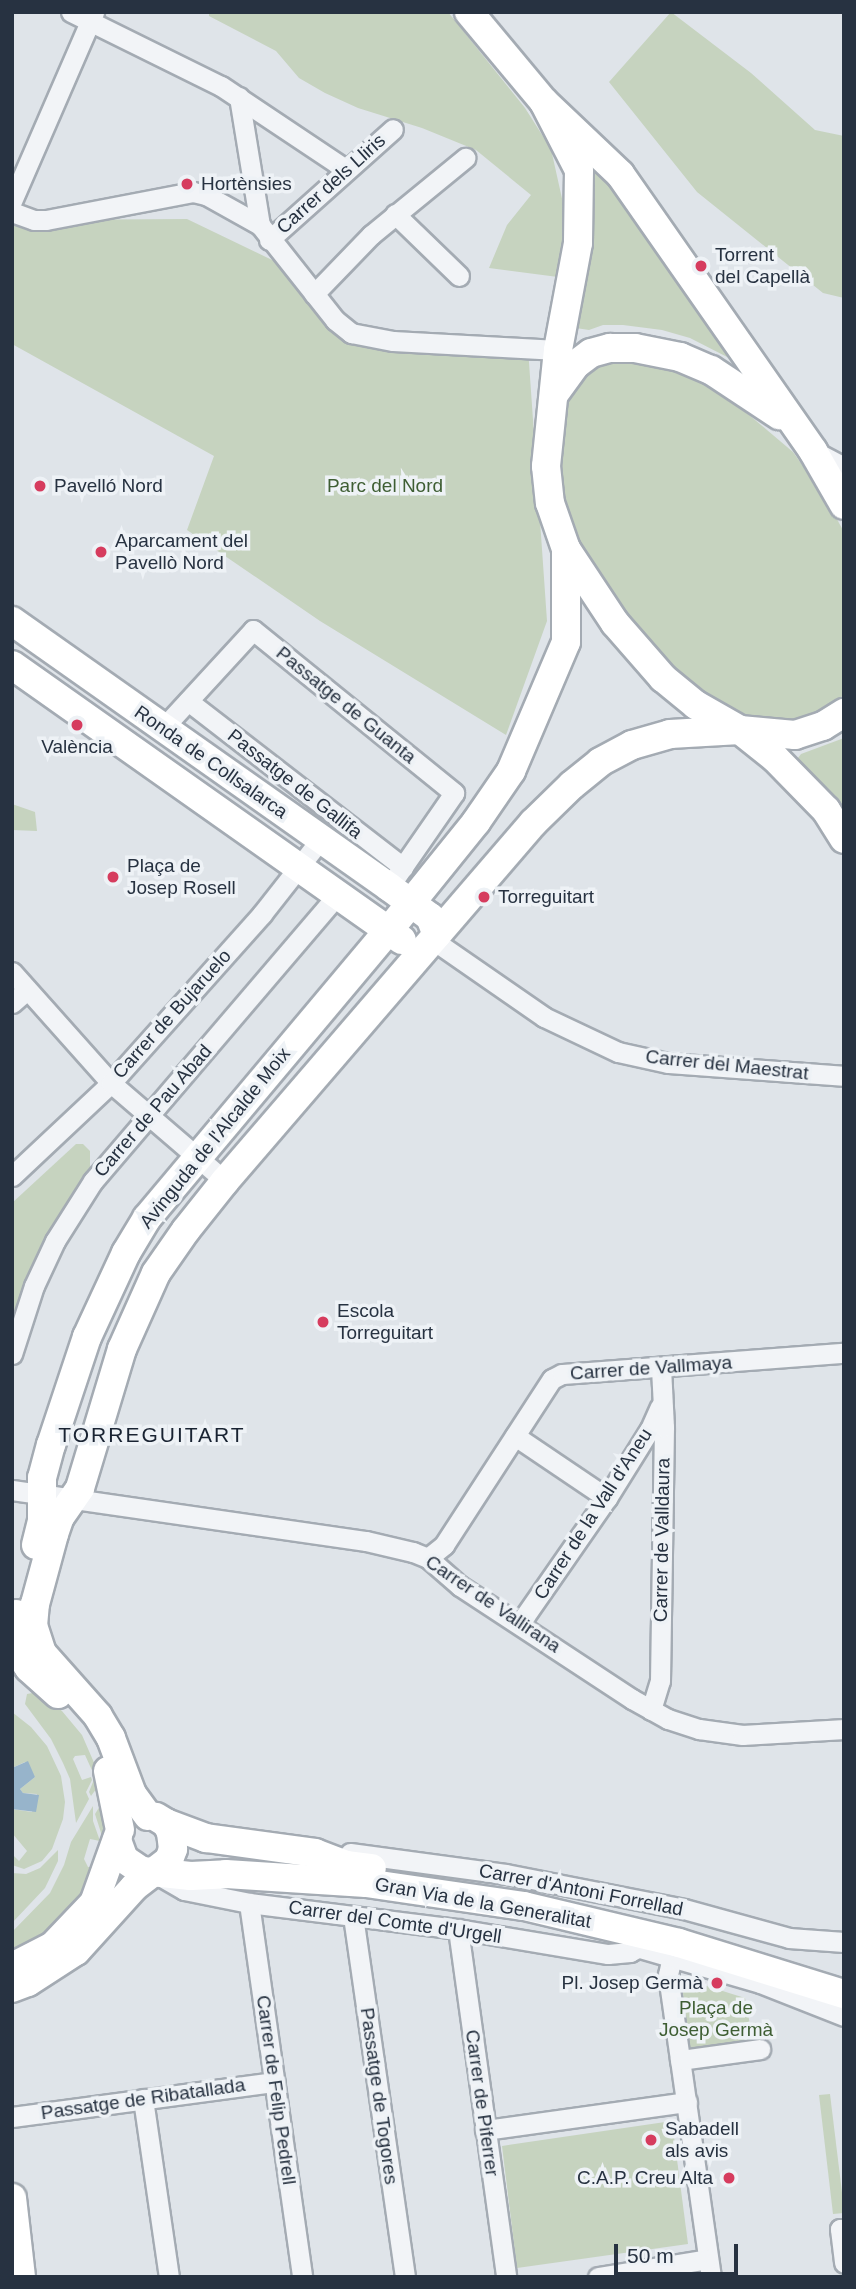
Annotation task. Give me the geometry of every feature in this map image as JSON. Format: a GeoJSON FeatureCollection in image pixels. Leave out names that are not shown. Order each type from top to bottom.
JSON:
{"type":"FeatureCollection","features":[{"type":"Feature","properties":{"kind":"street"},"geometry":{"type":"LineString","coordinates":[[71,12],[92,17],[239,97],[347,170]]}},
{"type":"Feature","properties":{"kind":"street"},"geometry":{"type":"LineString","coordinates":[[469,12],[544,102],[620,174],[791,424],[813,451],[844,505]]}},
{"type":"Feature","properties":{"kind":"street"},"geometry":{"type":"LineString","coordinates":[[12,201],[92,17]]}},
{"type":"Feature","properties":{"kind":"street"},"geometry":{"type":"LineString","coordinates":[[239,97],[265,232]]}},
{"type":"Feature","properties":{"kind":"street"},"geometry":{"type":"LineString","coordinates":[[544,102],[579,170],[578,243],[558,350],[546,466],[550,503],[566,549],[615,623],[663,678],[696,705],[740,730],[803,785],[826,810],[844,839]]}},
{"type":"Feature","properties":{"kind":"street","name":"Carrer dels Lliris"},"geometry":{"type":"LineString","coordinates":[[265,232],[347,170],[393,129]]}},
{"type":"Feature","properties":{"kind":"street"},"geometry":{"type":"LineString","coordinates":[[314,294],[395,214],[465,158]]}},
{"type":"Feature","properties":{"kind":"street"},"geometry":{"type":"LineString","coordinates":[[12,212],[34,220],[47,220],[194,192],[206,195],[265,232],[335,320],[351,333],[367,338],[558,350]]}},
{"type":"Feature","properties":{"kind":"street"},"geometry":{"type":"LineString","coordinates":[[395,214],[459,276]]}},
{"type":"Feature","properties":{"kind":"street"},"geometry":{"type":"LineString","coordinates":[[552,398],[575,365],[591,353],[610,348],[635,348],[680,357],[711,370],[791,424]]}},
{"type":"Feature","properties":{"kind":"street"},"geometry":{"type":"LineString","coordinates":[[813,451],[844,467]]}},
{"type":"Feature","properties":{"kind":"street"},"geometry":{"type":"LineString","coordinates":[[400,886],[455,848],[511,771],[556,671],[566,642],[566,549]]}},
{"type":"Feature","properties":{"kind":"street","name":"Ronda de Collsalarca"},"geometry":{"type":"LineString","coordinates":[[12,621],[320,840],[400,886],[429,917],[432,941],[412,946],[12,665]]}},
{"type":"Feature","properties":{"kind":"street","name":"Passatge de Guanta"},"geometry":{"type":"LineString","coordinates":[[163,728],[253,630],[454,793],[400,886]]}},
{"type":"Feature","properties":{"kind":"street"},"geometry":{"type":"LineString","coordinates":[[66,703],[86,674]]}},
{"type":"Feature","properties":{"kind":"street","name":"Passatge de Gallifa"},"geometry":{"type":"LineString","coordinates":[[188,701],[400,886]]}},
{"type":"Feature","properties":{"kind":"street","name":"Avinguda de l'Alcalde Moix"},"geometry":{"type":"LineString","coordinates":[[157,1819],[132,1794],[111,1738],[98,1716],[54,1667],[38,1644],[33,1615],[54,1534],[60,1517],[75,1498],[122,1349],[144,1295],[186,1230],[225,1181],[533,823],[600,762],[632,745],[670,734],[740,730],[795,735],[823,726],[844,713]]}},
{"type":"Feature","properties":{"kind":"street","name":"Carrer de Bujaruelo"},"geometry":{"type":"LineString","coordinates":[[12,1176],[111,1083],[262,914],[320,840]]}},
{"type":"Feature","properties":{"kind":"street","name":"Avinguda de l'Alcalde Moix"},"geometry":{"type":"LineString","coordinates":[[12,1967],[33,1959],[62,1938],[94,1903],[118,1835],[113,1789],[96,1741],[62,1698],[29,1668],[16,1636],[17,1611],[42,1521],[41,1493],[49,1452],[97,1311],[147,1218],[195,1157],[389,930],[400,886]]}},
{"type":"Feature","properties":{"kind":"street","name":"Carrer de Pau Abad"},"geometry":{"type":"LineString","coordinates":[[12,1354],[34,1286],[55,1241],[93,1181],[337,895]]}},
{"type":"Feature","properties":{"kind":"street","name":"Carrer del Maestrat"},"geometry":{"type":"LineString","coordinates":[[432,941],[544,1017],[618,1052],[668,1063],[844,1076]]}},
{"type":"Feature","properties":{"kind":"street"},"geometry":{"type":"LineString","coordinates":[[12,972],[19,996],[111,1083],[225,1181]]}},
{"type":"Feature","properties":{"kind":"street","name":"Carrer de Vallmaya"},"geometry":{"type":"LineString","coordinates":[[428,1558],[444,1545],[552,1379],[562,1374],[844,1353]]}},
{"type":"Feature","properties":{"kind":"street","name":"Carrer de Valldaura"},"geometry":{"type":"LineString","coordinates":[[651,1710],[660,1681],[663,1403],[661,1368]]}},
{"type":"Feature","properties":{"kind":"street","name":"Carrer de la Vall d'Aneu"},"geometry":{"type":"LineString","coordinates":[[520,1623],[607,1498],[663,1403]]}},
{"type":"Feature","properties":{"kind":"street"},"geometry":{"type":"LineString","coordinates":[[515,1436],[607,1498]]}},
{"type":"Feature","properties":{"kind":"street","name":"Carrer de Vallirana"},"geometry":{"type":"LineString","coordinates":[[12,1490],[366,1541],[428,1558],[460,1586],[651,1710],[699,1729],[743,1735],[844,1729]]}},
{"type":"Feature","properties":{"kind":"street"},"geometry":{"type":"LineString","coordinates":[[12,1987],[28,1982],[76,1951],[134,1887],[169,1860],[173,1849],[171,1832],[157,1819],[134,1817],[118,1835],[124,1859],[134,1868],[153,1872]]}},
{"type":"Feature","properties":{"kind":"street","name":"Gran Via de la Generalitat"},"geometry":{"type":"LineString","coordinates":[[157,1819],[206,1838],[366,1883],[524,1906],[679,1943],[844,1994]]}},
{"type":"Feature","properties":{"kind":"street","name":"Carrer d'Antoni Forrellad"},"geometry":{"type":"LineString","coordinates":[[312,1866],[373,1854],[506,1874],[659,1904],[789,1938],[844,1942]]}},
{"type":"Feature","properties":{"kind":"street","name":"Gran Via de la Generalitat"},"geometry":{"type":"LineString","coordinates":[[153,1872],[346,1865],[529,1895],[649,1922],[750,1950],[844,1981]]}},
{"type":"Feature","properties":{"kind":"street","name":"Carrer del Comte d'Urgell"},"geometry":{"type":"LineString","coordinates":[[312,1866],[339,1888],[505,1916],[639,1947],[760,1983],[844,2016]]}},
{"type":"Feature","properties":{"kind":"street","name":"Carrer del Comte d'Urgell"},"geometry":{"type":"LineString","coordinates":[[153,1872],[184,1890],[249,1903],[458,1929],[608,1954],[629,1952],[639,1947]]}},
{"type":"Feature","properties":{"kind":"street","name":"Carrer de Felip Pedrell"},"geometry":{"type":"LineString","coordinates":[[249,1903],[302,2277]]}},
{"type":"Feature","properties":{"kind":"street","name":"Passatge de Togores"},"geometry":{"type":"LineString","coordinates":[[353,1916],[405,2277]]}},
{"type":"Feature","properties":{"kind":"street","name":"Carrer de Piferrer"},"geometry":{"type":"LineString","coordinates":[[458,1929],[506,2277]]}},
{"type":"Feature","properties":{"kind":"street"},"geometry":{"type":"LineString","coordinates":[[598,2277],[709,2268],[668,1975],[672,1956]]}},
{"type":"Feature","properties":{"kind":"street"},"geometry":{"type":"LineString","coordinates":[[680,2060],[760,2049]]}},
{"type":"Feature","properties":{"kind":"street","name":"Passatge de Ribatallada"},"geometry":{"type":"LineString","coordinates":[[12,2117],[275,2082]]}},
{"type":"Feature","properties":{"kind":"street"},"geometry":{"type":"LineString","coordinates":[[143,2099],[169,2277]]}},
{"type":"Feature","properties":{"kind":"street"},"geometry":{"type":"LineString","coordinates":[[485,2130],[687,2102]]}},
{"type":"Feature","properties":{"kind":"street"},"geometry":{"type":"LineString","coordinates":[[12,2198],[21,2277]]}},
{"type":"Feature","properties":{"kind":"street"},"geometry":{"type":"LineString","coordinates":[[844,2229],[840,2229],[844,2263]]}},
{"type":"Feature","properties":{"kind":"green space"},"geometry":{"type":"Polygon","coordinates":[[[209,12],[448,12],[525,108],[551,149],[563,203],[564,242],[558,277],[489,268],[507,225],[531,195],[476,150],[422,128],[358,108],[325,93],[299,78],[276,51],[209,16],[209,12]]]}},
{"type":"Feature","properties":{"kind":"green space"},"geometry":{"type":"Polygon","coordinates":[[[671,12],[751,73],[815,130],[844,136],[844,298],[823,293],[697,192],[609,82],[671,12]]]}},
{"type":"Feature","properties":{"kind":"green space"},"geometry":{"type":"Polygon","coordinates":[[[591,156],[733,360],[690,338],[662,330],[623,325],[603,325],[589,330],[576,328],[592,245],[591,156]]]}},
{"type":"Feature","properties":{"kind":"green space","name":"Parc del Nord"},"geometry":{"type":"Polygon","coordinates":[[[12,209],[34,220],[187,219],[295,271],[357,335],[528,348],[547,621],[506,735],[320,621],[187,530],[214,456],[12,344],[12,209]]]}},
{"type":"Feature","properties":{"kind":"green space"},"geometry":{"type":"Polygon","coordinates":[[[624,357],[696,376],[723,393],[793,452],[823,494],[844,532],[844,695],[817,713],[787,722],[748,721],[700,695],[647,646],[579,546],[564,508],[558,453],[565,400],[587,367],[624,357]]]}},
{"type":"Feature","properties":{"kind":"green space"},"geometry":{"type":"Polygon","coordinates":[[[844,738],[844,817],[794,763],[801,754],[844,738]]]}},
{"type":"Feature","properties":{"kind":"green space"},"geometry":{"type":"Polygon","coordinates":[[[12,804],[35,812],[37,831],[12,830],[12,804]]]}},
{"type":"Feature","properties":{"kind":"green space"},"geometry":{"type":"Polygon","coordinates":[[[76,1144],[83,1144],[90,1151],[90,1169],[12,1327],[12,1203],[76,1144]]]}},
{"type":"Feature","properties":{"kind":"green space"},"geometry":{"type":"Polygon","coordinates":[[[38,1692],[62,1711],[82,1735],[102,1781],[91,1796],[89,1792],[95,1777],[85,1755],[75,1756],[73,1759],[82,1780],[91,1777],[92,1780],[86,1792],[89,1799],[76,1823],[70,1779],[51,1739],[25,1704],[27,1694],[38,1692]]]}},
{"type":"Feature","properties":{"kind":"green space"},"geometry":{"type":"Polygon","coordinates":[[[12,1712],[31,1727],[47,1746],[61,1776],[65,1802],[63,1819],[52,1849],[42,1861],[24,1869],[12,1865],[12,1854],[19,1861],[27,1851],[12,1833],[12,1809],[32,1812],[37,1794],[23,1793],[20,1789],[35,1777],[25,1762],[12,1768],[12,1712]]]}},
{"type":"Feature","properties":{"kind":"green space"},"geometry":{"type":"Polygon","coordinates":[[[93,1806],[93,1821],[100,1841],[90,1839],[84,1859],[88,1867],[93,1867],[103,1839],[95,1814],[100,1806],[103,1806],[106,1829],[93,1879],[63,1923],[12,1956],[12,1932],[50,1893],[64,1865],[71,1842],[93,1806]]]}},
{"type":"Feature","properties":{"kind":"green space"},"geometry":{"type":"Polygon","coordinates":[[[58,1850],[58,1861],[45,1888],[12,1923],[12,1873],[26,1874],[40,1868],[58,1850]]]}},
{"type":"Feature","properties":{"kind":"green space","name":"Plaça de Josep Germà"},"geometry":{"type":"Polygon","coordinates":[[[681,1978],[745,1998],[754,2046],[691,2053],[681,1978]]]}},
{"type":"Feature","properties":{"kind":"green space"},"geometry":{"type":"Polygon","coordinates":[[[830,2094],[844,2209],[844,2213],[833,2214],[819,2095],[830,2094]]]}},
{"type":"Feature","properties":{"kind":"green space"},"geometry":{"type":"Polygon","coordinates":[[[672,2121],[688,2244],[517,2268],[502,2146],[672,2121]]]}},
{"type":"Feature","properties":{"kind":"water"},"geometry":{"type":"Polygon","coordinates":[[[28,1761],[35,1777],[20,1789],[23,1793],[39,1795],[36,1812],[12,1809],[12,1768],[28,1761]]]}},
{"type":"Feature","properties":{"kind":"place","name":"Hortènsies"},"geometry":{"type":"Point","coordinates":[187,184]}},
{"type":"Feature","properties":{"kind":"place","name":"Torrent del Capellà"},"geometry":{"type":"Point","coordinates":[701,266]}},
{"type":"Feature","properties":{"kind":"place","name":"Pavelló Nord"},"geometry":{"type":"Point","coordinates":[40,486]}},
{"type":"Feature","properties":{"kind":"place","name":"Aparcament del Pavellò Nord"},"geometry":{"type":"Point","coordinates":[101,552]}},
{"type":"Feature","properties":{"kind":"place","name":"València"},"geometry":{"type":"Point","coordinates":[77,725]}},
{"type":"Feature","properties":{"kind":"place","name":"Plaça de Josep Rosell"},"geometry":{"type":"Point","coordinates":[113,877]}},
{"type":"Feature","properties":{"kind":"place","name":"Torreguitart"},"geometry":{"type":"Point","coordinates":[484,897]}},
{"type":"Feature","properties":{"kind":"place","name":"Escola Torreguitart"},"geometry":{"type":"Point","coordinates":[323,1322]}},
{"type":"Feature","properties":{"kind":"place","name":"Pl. Josep Germà"},"geometry":{"type":"Point","coordinates":[717,1983]}},
{"type":"Feature","properties":{"kind":"place","name":"Sabadell als avis"},"geometry":{"type":"Point","coordinates":[651,2140]}},
{"type":"Feature","properties":{"kind":"place","name":"C.A.P. Creu Alta"},"geometry":{"type":"Point","coordinates":[729,2178]}},
{"type":"Feature","properties":{"kind":"district","name":"TORREGUITART"},"geometry":{"type":"Point","coordinates":[152,1435]}}]}
